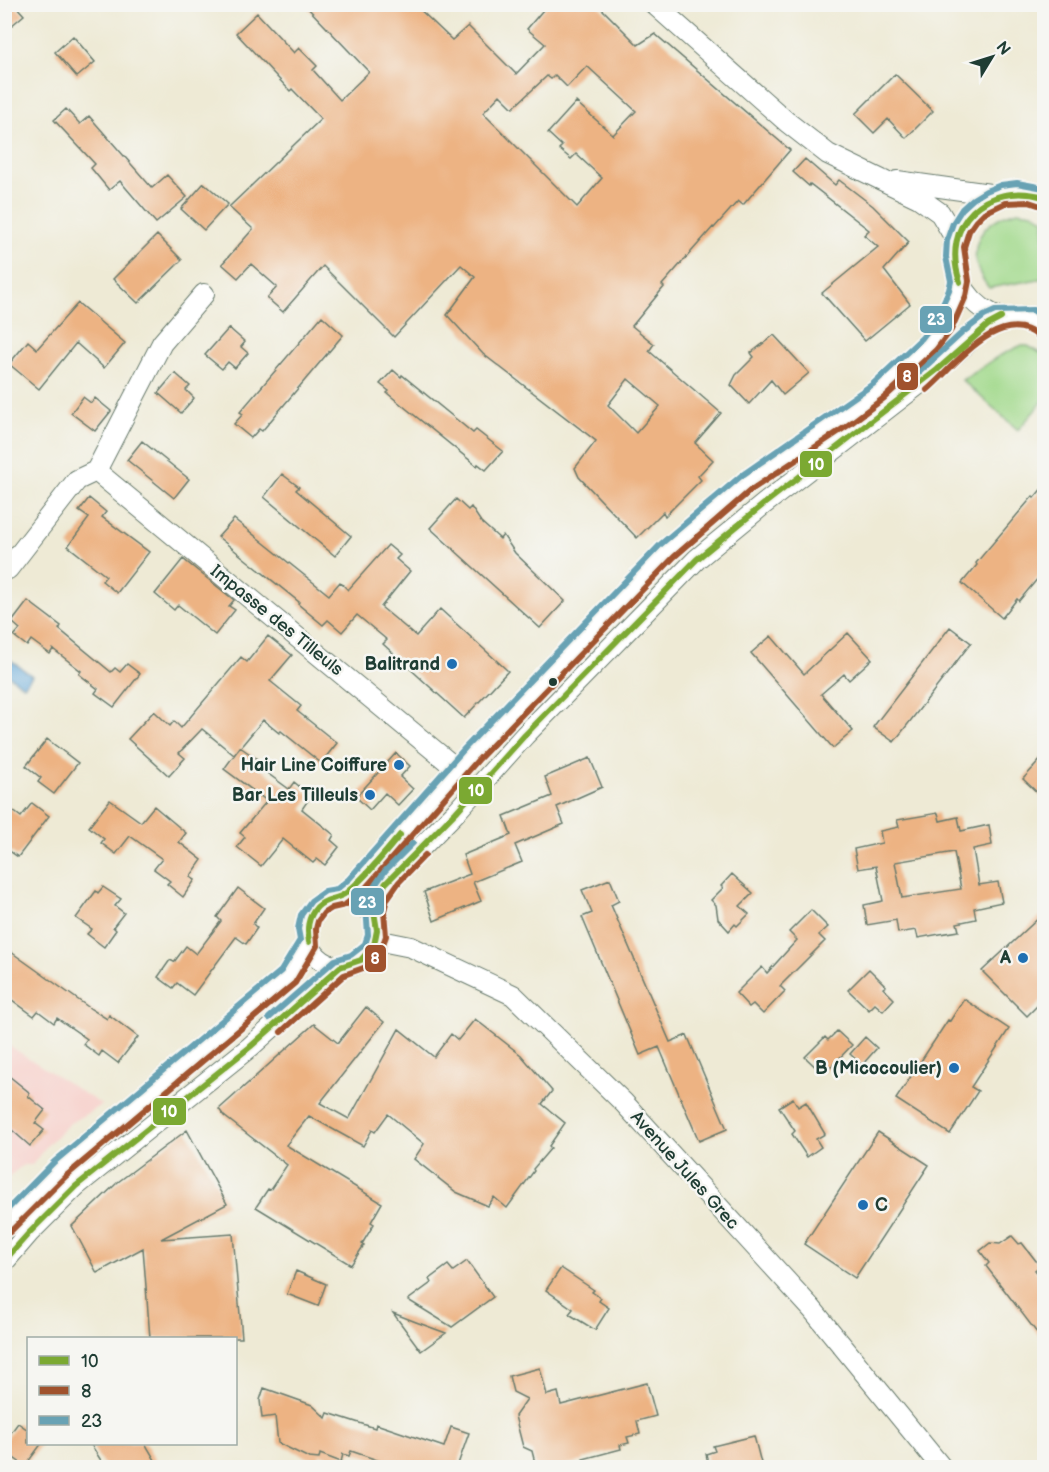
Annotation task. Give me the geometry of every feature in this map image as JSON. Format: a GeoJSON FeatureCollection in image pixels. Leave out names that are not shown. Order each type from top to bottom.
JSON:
{"type":"FeatureCollection","features":[{"type":"Feature","properties":{"kind":"street"},"geometry":{"type":"LineString","coordinates":[[654,4],[819,148],[876,179],[919,198],[940,213],[956,240]]}},
{"type":"Feature","properties":{"kind":"street"},"geometry":{"type":"LineString","coordinates":[[876,179],[997,195]]}},
{"type":"Feature","properties":{"kind":"street"},"geometry":{"type":"LineString","coordinates":[[1040,321],[1017,321],[984,311],[970,298],[960,282],[955,261],[956,240],[962,225],[971,212],[983,202],[997,195],[1016,191],[1035,193],[1044,197]]}},
{"type":"Feature","properties":{"kind":"street"},"geometry":{"type":"LineString","coordinates":[[341,897],[366,874],[458,770],[678,541],[746,483],[891,381],[924,350],[946,323],[960,282]]}},
{"type":"Feature","properties":{"kind":"street"},"geometry":{"type":"LineString","coordinates":[[8,569],[77,480],[96,471],[162,343],[204,294]]}},
{"type":"Feature","properties":{"kind":"street"},"geometry":{"type":"LineString","coordinates":[[374,917],[378,898],[385,884],[456,812],[525,735],[697,559],[937,370],[988,325],[1001,318]]}},
{"type":"Feature","properties":{"kind":"street","name":"Impasse des Tilleuls"},"geometry":{"type":"LineString","coordinates":[[96,471],[458,770]]}},
{"type":"Feature","properties":{"kind":"street"},"geometry":{"type":"LineString","coordinates":[[341,897],[354,899],[366,906],[374,917],[377,928],[376,940],[371,951],[363,960],[340,967],[327,963],[315,955],[309,942],[307,929],[310,917],[318,906],[341,897]]}},
{"type":"Feature","properties":{"kind":"street","name":"Avenue Jules Grec"},"geometry":{"type":"LineString","coordinates":[[376,940],[411,947],[513,995],[624,1103],[804,1301],[942,1467]]}},
{"type":"Feature","properties":{"kind":"street"},"geometry":{"type":"LineString","coordinates":[[4,1226],[60,1170],[288,977],[309,942]]}},
{"type":"Feature","properties":{"kind":"street"},"geometry":{"type":"LineString","coordinates":[[4,1262],[76,1186],[232,1061],[340,967]]}},
{"type":"Feature","properties":{"kind":"shaded area"},"geometry":{"type":"Polygon","coordinates":[[[5,1043],[102,1105],[70,1123],[49,1143],[32,1165],[23,1165],[8,1177],[9,1190],[5,1194],[5,1043]]]}},
{"type":"Feature","properties":{"kind":"green space"},"geometry":{"type":"Polygon","coordinates":[[[1018,211],[1033,213],[1044,219],[1044,278],[989,288],[976,263],[978,240],[992,222],[1018,211]]]}},
{"type":"Feature","properties":{"kind":"green space"},"geometry":{"type":"Polygon","coordinates":[[[1020,346],[1028,346],[1044,355],[1044,400],[1018,430],[962,380],[999,356],[1020,346]]]}},
{"type":"Feature","properties":{"kind":"water"},"geometry":{"type":"Polygon","coordinates":[[[9,659],[32,676],[24,686],[5,673],[5,666],[9,659]]]}},
{"type":"Feature","properties":{"kind":"building"},"geometry":{"type":"Polygon","coordinates":[[[4,4],[14,4],[24,15],[4,32],[4,4]]]}},
{"type":"Feature","properties":{"kind":"building"},"geometry":{"type":"Polygon","coordinates":[[[304,4],[414,4],[452,40],[468,26],[516,74],[545,44],[527,29],[548,4],[597,4],[638,45],[655,34],[790,150],[743,205],[738,201],[713,227],[662,285],[664,287],[632,326],[654,344],[649,351],[721,413],[695,443],[713,460],[698,476],[701,480],[665,516],[663,512],[637,538],[579,477],[575,468],[596,441],[483,354],[447,315],[475,277],[461,265],[394,337],[323,266],[283,312],[267,298],[277,287],[251,264],[238,278],[222,264],[253,229],[229,207],[321,119],[292,89],[290,91],[236,33],[257,13],[294,53],[299,48],[317,66],[313,70],[340,100],[369,72],[304,4]],[[587,66],[567,87],[555,75],[551,79],[547,76],[513,108],[500,95],[483,113],[577,207],[602,178],[576,154],[571,159],[559,149],[562,146],[548,133],[576,102],[613,135],[636,111],[587,66]],[[628,379],[608,405],[636,433],[660,406],[628,379]]]}},
{"type":"Feature","properties":{"kind":"building"},"geometry":{"type":"Polygon","coordinates":[[[73,36],[95,62],[77,77],[55,52],[73,36]]]}},
{"type":"Feature","properties":{"kind":"building"},"geometry":{"type":"Polygon","coordinates":[[[895,74],[933,111],[906,138],[888,119],[874,133],[855,114],[895,74]]]}},
{"type":"Feature","properties":{"kind":"building"},"geometry":{"type":"Polygon","coordinates":[[[66,109],[80,124],[89,116],[152,188],[167,175],[187,197],[156,223],[120,181],[109,190],[91,168],[95,164],[54,120],[66,109]]]}},
{"type":"Feature","properties":{"kind":"building"},"geometry":{"type":"Polygon","coordinates":[[[805,159],[835,185],[839,180],[873,206],[909,242],[884,270],[910,304],[865,341],[822,293],[878,247],[864,235],[869,230],[793,172],[805,159]]]}},
{"type":"Feature","properties":{"kind":"building"},"geometry":{"type":"Polygon","coordinates":[[[204,183],[228,204],[204,230],[181,209],[204,183]]]}},
{"type":"Feature","properties":{"kind":"building"},"geometry":{"type":"Polygon","coordinates":[[[157,235],[182,260],[138,303],[113,279],[157,235]]]}},
{"type":"Feature","properties":{"kind":"building"},"geometry":{"type":"Polygon","coordinates":[[[78,303],[125,343],[104,368],[76,343],[39,389],[9,364],[28,341],[37,349],[78,303]]]}},
{"type":"Feature","properties":{"kind":"building"},"geometry":{"type":"Polygon","coordinates":[[[322,316],[343,335],[262,431],[259,429],[251,438],[234,424],[243,414],[240,412],[322,316]]]}},
{"type":"Feature","properties":{"kind":"building"},"geometry":{"type":"Polygon","coordinates":[[[229,328],[245,342],[241,347],[248,353],[235,368],[228,362],[222,369],[205,355],[229,328]]]}},
{"type":"Feature","properties":{"kind":"building"},"geometry":{"type":"Polygon","coordinates":[[[774,335],[809,373],[783,395],[771,380],[749,404],[731,385],[736,375],[754,357],[751,353],[774,335]]]}},
{"type":"Feature","properties":{"kind":"building"},"geometry":{"type":"Polygon","coordinates":[[[393,370],[473,433],[476,430],[503,451],[486,470],[478,464],[477,466],[387,393],[389,391],[380,384],[393,370]]]}},
{"type":"Feature","properties":{"kind":"building"},"geometry":{"type":"Polygon","coordinates":[[[175,373],[190,386],[186,390],[194,398],[181,413],[158,393],[175,373]]]}},
{"type":"Feature","properties":{"kind":"building"},"geometry":{"type":"Polygon","coordinates":[[[83,397],[91,403],[95,398],[111,411],[95,431],[71,413],[83,397]]]}},
{"type":"Feature","properties":{"kind":"building"},"geometry":{"type":"Polygon","coordinates":[[[142,441],[189,479],[174,498],[127,460],[142,441]]]}},
{"type":"Feature","properties":{"kind":"building"},"geometry":{"type":"Polygon","coordinates":[[[282,474],[299,487],[296,490],[351,536],[335,556],[264,497],[282,474]]]}},
{"type":"Feature","properties":{"kind":"building"},"geometry":{"type":"Polygon","coordinates":[[[1044,486],[1044,571],[1002,618],[962,583],[977,565],[976,563],[1044,486]]]}},
{"type":"Feature","properties":{"kind":"building"},"geometry":{"type":"Polygon","coordinates":[[[89,498],[106,512],[102,517],[149,552],[117,593],[102,581],[106,576],[68,546],[89,518],[79,511],[89,498]]]}},
{"type":"Feature","properties":{"kind":"building"},"geometry":{"type":"Polygon","coordinates":[[[456,499],[468,510],[471,507],[481,522],[500,539],[503,535],[515,553],[565,601],[540,628],[430,528],[456,499]]]}},
{"type":"Feature","properties":{"kind":"building"},"geometry":{"type":"Polygon","coordinates":[[[234,519],[329,595],[340,582],[348,590],[388,545],[400,555],[396,559],[410,571],[381,607],[416,636],[440,609],[508,671],[464,718],[383,644],[387,640],[357,615],[342,632],[328,620],[323,625],[298,604],[299,602],[218,537],[234,519]]]}},
{"type":"Feature","properties":{"kind":"building"},"geometry":{"type":"Polygon","coordinates":[[[183,559],[234,600],[229,606],[235,610],[215,635],[178,605],[174,610],[155,594],[183,559]]]}},
{"type":"Feature","properties":{"kind":"building"},"geometry":{"type":"Polygon","coordinates":[[[28,601],[61,626],[59,629],[111,672],[115,668],[120,672],[127,664],[140,674],[114,707],[95,693],[98,689],[79,674],[81,671],[53,649],[50,654],[31,640],[27,646],[14,636],[20,629],[12,622],[28,601]]]}},
{"type":"Feature","properties":{"kind":"building"},"geometry":{"type":"Polygon","coordinates":[[[950,627],[971,643],[894,742],[873,727],[950,627]]]}},
{"type":"Feature","properties":{"kind":"building"},"geometry":{"type":"Polygon","coordinates":[[[848,633],[872,659],[849,680],[844,674],[821,694],[853,731],[833,748],[751,653],[771,636],[804,674],[848,633]]]}},
{"type":"Feature","properties":{"kind":"building"},"geometry":{"type":"Polygon","coordinates":[[[268,636],[292,655],[270,681],[301,706],[297,711],[337,743],[321,763],[281,731],[279,733],[263,720],[234,755],[202,729],[179,753],[185,758],[169,776],[128,739],[154,711],[170,726],[174,721],[181,728],[241,657],[247,662],[268,636]]]}},
{"type":"Feature","properties":{"kind":"building"},"geometry":{"type":"Polygon","coordinates":[[[47,739],[78,763],[54,794],[38,782],[41,778],[26,766],[47,739]]]}},
{"type":"Feature","properties":{"kind":"building"},"geometry":{"type":"Polygon","coordinates":[[[240,747],[260,761],[256,765],[289,789],[294,782],[311,796],[302,809],[334,835],[331,840],[339,847],[325,865],[317,859],[313,863],[283,839],[261,866],[237,847],[245,837],[240,833],[267,801],[224,769],[240,747]]]}},
{"type":"Feature","properties":{"kind":"building"},"geometry":{"type":"Polygon","coordinates":[[[396,753],[410,766],[400,777],[413,789],[398,805],[385,793],[370,810],[356,797],[396,753]]]}},
{"type":"Feature","properties":{"kind":"building"},"geometry":{"type":"Polygon","coordinates":[[[1044,756],[1044,799],[1023,779],[1044,756]]]}},
{"type":"Feature","properties":{"kind":"building"},"geometry":{"type":"Polygon","coordinates":[[[590,758],[602,787],[557,807],[564,824],[515,845],[522,862],[473,882],[481,901],[434,921],[424,892],[470,874],[463,855],[511,835],[504,816],[552,796],[545,777],[590,758]]]}},
{"type":"Feature","properties":{"kind":"building"},"geometry":{"type":"Polygon","coordinates":[[[110,800],[141,822],[154,806],[186,833],[179,842],[202,860],[190,877],[195,880],[183,897],[167,884],[170,881],[154,869],[162,859],[130,836],[116,854],[101,843],[104,839],[89,827],[110,800]]]}},
{"type":"Feature","properties":{"kind":"building"},"geometry":{"type":"Polygon","coordinates":[[[32,803],[49,816],[18,857],[4,847],[4,804],[21,817],[32,803]]]}},
{"type":"Feature","properties":{"kind":"building"},"geometry":{"type":"Polygon","coordinates":[[[938,813],[940,821],[958,817],[961,831],[989,825],[992,845],[973,849],[979,885],[998,882],[1002,902],[974,908],[976,919],[957,923],[959,931],[918,938],[916,930],[898,933],[896,920],[867,925],[864,905],[883,901],[876,866],[858,869],[854,849],[882,843],[880,831],[899,827],[897,820],[938,813]],[[954,852],[895,862],[902,898],[961,889],[954,852]]]}},
{"type":"Feature","properties":{"kind":"building"},"geometry":{"type":"Polygon","coordinates":[[[732,874],[753,893],[740,906],[749,914],[729,931],[718,919],[716,905],[711,900],[732,874]]]}},
{"type":"Feature","properties":{"kind":"building"},"geometry":{"type":"Polygon","coordinates":[[[610,879],[619,901],[611,905],[670,1042],[687,1035],[727,1129],[699,1141],[659,1047],[640,1055],[582,917],[592,913],[582,890],[610,879]]]}},
{"type":"Feature","properties":{"kind":"building"},"geometry":{"type":"Polygon","coordinates":[[[103,887],[121,899],[115,906],[124,913],[113,927],[116,930],[104,947],[87,934],[92,929],[76,918],[96,891],[98,893],[103,887]]]}},
{"type":"Feature","properties":{"kind":"building"},"geometry":{"type":"Polygon","coordinates":[[[238,888],[264,908],[253,924],[257,928],[246,944],[236,937],[193,995],[177,983],[173,988],[158,977],[170,960],[174,962],[186,946],[196,954],[221,921],[217,917],[238,888]]]}},
{"type":"Feature","properties":{"kind":"building"},"geometry":{"type":"Polygon","coordinates":[[[811,910],[828,927],[819,935],[825,941],[780,986],[785,991],[763,1014],[753,1004],[749,1007],[736,993],[762,967],[767,973],[797,940],[789,932],[811,910]]]}},
{"type":"Feature","properties":{"kind":"building","name":"A"},"geometry":{"type":"Polygon","coordinates":[[[1044,913],[1044,999],[1027,1016],[982,971],[1044,913]]]}},
{"type":"Feature","properties":{"kind":"building"},"geometry":{"type":"Polygon","coordinates":[[[4,947],[91,1009],[107,1019],[109,1015],[138,1037],[118,1063],[102,1051],[99,1056],[83,1044],[87,1039],[57,1018],[54,1023],[38,1011],[34,1016],[4,994],[4,947]]]}},
{"type":"Feature","properties":{"kind":"building"},"geometry":{"type":"Polygon","coordinates":[[[869,969],[886,986],[883,988],[894,999],[883,1011],[875,1004],[869,1010],[848,990],[869,969]]]}},
{"type":"Feature","properties":{"kind":"building","name":"B (Micocoulier)"},"geometry":{"type":"Polygon","coordinates":[[[964,999],[1009,1029],[971,1087],[978,1091],[950,1134],[896,1099],[964,999]]]}},
{"type":"Feature","properties":{"kind":"building"},"geometry":{"type":"Polygon","coordinates":[[[366,1007],[384,1022],[320,1103],[349,1119],[399,1029],[434,1057],[451,1034],[458,1040],[475,1019],[521,1055],[552,1091],[542,1104],[565,1123],[549,1146],[551,1148],[533,1169],[534,1171],[507,1208],[494,1197],[488,1206],[456,1192],[414,1159],[424,1144],[388,1114],[375,1132],[372,1130],[363,1146],[309,1116],[286,1145],[382,1203],[371,1222],[374,1224],[362,1244],[364,1245],[351,1265],[256,1207],[287,1165],[224,1116],[219,1109],[314,1024],[338,1043],[366,1007]]]}},
{"type":"Feature","properties":{"kind":"building"},"geometry":{"type":"Polygon","coordinates":[[[837,1031],[852,1045],[830,1068],[828,1066],[822,1073],[805,1057],[825,1037],[828,1040],[837,1031]]]}},
{"type":"Feature","properties":{"kind":"building"},"geometry":{"type":"Polygon","coordinates":[[[865,1037],[877,1048],[862,1065],[850,1054],[865,1037]]]}},
{"type":"Feature","properties":{"kind":"building"},"geometry":{"type":"Polygon","coordinates":[[[4,1072],[30,1093],[28,1096],[45,1110],[35,1123],[44,1130],[30,1146],[4,1123],[4,1072]]]}},
{"type":"Feature","properties":{"kind":"building"},"geometry":{"type":"Polygon","coordinates":[[[793,1098],[798,1107],[806,1102],[825,1134],[816,1139],[821,1147],[807,1157],[792,1134],[795,1131],[779,1107],[793,1098]]]}},
{"type":"Feature","properties":{"kind":"building"},"geometry":{"type":"Polygon","coordinates":[[[187,1130],[227,1204],[161,1239],[233,1234],[242,1338],[150,1337],[143,1248],[97,1273],[72,1226],[118,1182],[187,1130]]]}},
{"type":"Feature","properties":{"kind":"building","name":"C"},"geometry":{"type":"Polygon","coordinates":[[[878,1132],[929,1165],[855,1278],[804,1244],[878,1132]]]}},
{"type":"Feature","properties":{"kind":"building"},"geometry":{"type":"Polygon","coordinates":[[[1012,1236],[1019,1244],[1022,1243],[1040,1266],[1035,1270],[1044,1282],[1044,1342],[986,1266],[989,1263],[980,1251],[990,1243],[1000,1244],[1012,1236]]]}},
{"type":"Feature","properties":{"kind":"building"},"geometry":{"type":"Polygon","coordinates":[[[467,1261],[493,1297],[452,1327],[408,1300],[431,1283],[429,1279],[448,1265],[453,1271],[467,1261]]]}},
{"type":"Feature","properties":{"kind":"building"},"geometry":{"type":"Polygon","coordinates":[[[561,1268],[594,1290],[592,1292],[601,1298],[599,1301],[609,1308],[595,1330],[569,1314],[573,1309],[546,1290],[561,1268]]]}},
{"type":"Feature","properties":{"kind":"building"},"geometry":{"type":"Polygon","coordinates":[[[296,1271],[326,1284],[318,1306],[287,1294],[296,1271]]]}},
{"type":"Feature","properties":{"kind":"building"},"geometry":{"type":"Polygon","coordinates":[[[393,1313],[416,1322],[446,1333],[421,1351],[393,1313]]]}},
{"type":"Feature","properties":{"kind":"building"},"geometry":{"type":"Polygon","coordinates":[[[540,1368],[547,1395],[558,1392],[561,1405],[647,1383],[656,1416],[637,1421],[640,1434],[627,1437],[629,1443],[620,1445],[621,1449],[583,1459],[583,1461],[565,1465],[565,1467],[536,1467],[532,1451],[523,1447],[515,1416],[527,1399],[513,1392],[509,1376],[540,1368]]]}},
{"type":"Feature","properties":{"kind":"building"},"geometry":{"type":"Polygon","coordinates":[[[264,1388],[312,1405],[326,1418],[328,1413],[375,1428],[376,1424],[444,1447],[451,1427],[469,1433],[457,1467],[382,1467],[383,1462],[351,1451],[349,1456],[343,1454],[341,1462],[320,1454],[319,1459],[309,1458],[278,1443],[275,1416],[262,1418],[260,1400],[264,1388]]]}},
{"type":"Feature","properties":{"kind":"building"},"geometry":{"type":"Polygon","coordinates":[[[18,1423],[27,1429],[27,1445],[41,1445],[25,1466],[4,1451],[4,1442],[18,1423]]]}},
{"type":"Feature","properties":{"kind":"building"},"geometry":{"type":"Polygon","coordinates":[[[754,1436],[762,1467],[709,1467],[706,1454],[715,1451],[713,1446],[754,1436]]]}},
{"type":"Feature","properties":{"kind":"building"},"geometry":{"type":"Polygon","coordinates":[[[91,1445],[146,1445],[159,1467],[105,1467],[91,1445]]]}},
{"type":"Feature","properties":{"kind":"transit line","name":"23"},"geometry":{"type":"LineString","coordinates":[[4,1213],[54,1162],[281,971],[300,940],[298,929],[301,915],[311,901],[325,891],[337,889],[349,879],[465,748],[661,544],[741,476],[873,384],[922,338],[935,321],[949,290],[951,281],[946,257],[947,240],[953,223],[962,209],[973,199],[1001,185],[1017,183],[1044,188]]}},
{"type":"Feature","properties":{"kind":"transit line","name":"10"},"geometry":{"type":"LineString","coordinates":[[960,282],[955,261],[957,242],[962,225],[973,211],[987,201],[1004,195],[1023,194],[1044,197]]}},
{"type":"Feature","properties":{"kind":"transit line","name":"8"},"geometry":{"type":"LineString","coordinates":[[10,1232],[66,1176],[295,983],[317,946],[316,929],[324,913],[332,908],[345,905],[362,892],[478,760],[674,557],[751,490],[847,426],[884,398],[936,350],[951,330],[966,296],[969,281],[964,247],[969,231],[984,213],[1005,203],[1029,202],[1041,206]]}},
{"type":"Feature","properties":{"kind":"transit line","name":"23"},"geometry":{"type":"LineString","coordinates":[[915,376],[963,332],[984,316],[995,311],[1033,310],[1044,318]]}},
{"type":"Feature","properties":{"kind":"transit line","name":"10"},"geometry":{"type":"LineString","coordinates":[[340,967],[361,960],[374,945],[377,930],[374,912],[385,884],[456,812],[525,735],[697,559],[937,370],[988,325],[1001,318]]}},
{"type":"Feature","properties":{"kind":"transit line","name":"8"},"geometry":{"type":"LineString","coordinates":[[927,390],[964,354],[993,333],[1008,328],[1023,328],[1038,336]]}},
{"type":"Feature","properties":{"kind":"transit line","name":"10"},"geometry":{"type":"LineString","coordinates":[[309,942],[308,924],[317,907],[353,887],[400,835]]}},
{"type":"Feature","properties":{"kind":"transit line","name":"23"},"geometry":{"type":"LineString","coordinates":[[269,1018],[335,960],[351,955],[365,944],[368,935],[366,906],[371,891],[385,871],[413,843]]}},
{"type":"Feature","properties":{"kind":"transit line","name":"8"},"geometry":{"type":"LineString","coordinates":[[281,1032],[344,975],[366,967],[379,955],[386,936],[384,911],[387,899],[399,882],[425,855]]}},
{"type":"Feature","properties":{"kind":"transit line","name":"10"},"geometry":{"type":"LineString","coordinates":[[4,1261],[76,1186],[250,1047],[340,967]]}},
{"type":"Feature","properties":{"kind":"place","name":"Balitrand"},"geometry":{"type":"Point","coordinates":[452,664]}},
{"type":"Feature","properties":{"kind":"place","name":"Hair Line Coiffure"},"geometry":{"type":"Point","coordinates":[399,765]}},
{"type":"Feature","properties":{"kind":"place","name":"Bar Les Tilleuls"},"geometry":{"type":"Point","coordinates":[370,795]}},
{"type":"Feature","properties":{"kind":"place","name":"A"},"geometry":{"type":"Point","coordinates":[1023,958]}},
{"type":"Feature","properties":{"kind":"place","name":"B (Micocoulier)"},"geometry":{"type":"Point","coordinates":[954,1068]}},
{"type":"Feature","properties":{"kind":"place","name":"C"},"geometry":{"type":"Point","coordinates":[863,1205]}}]}
